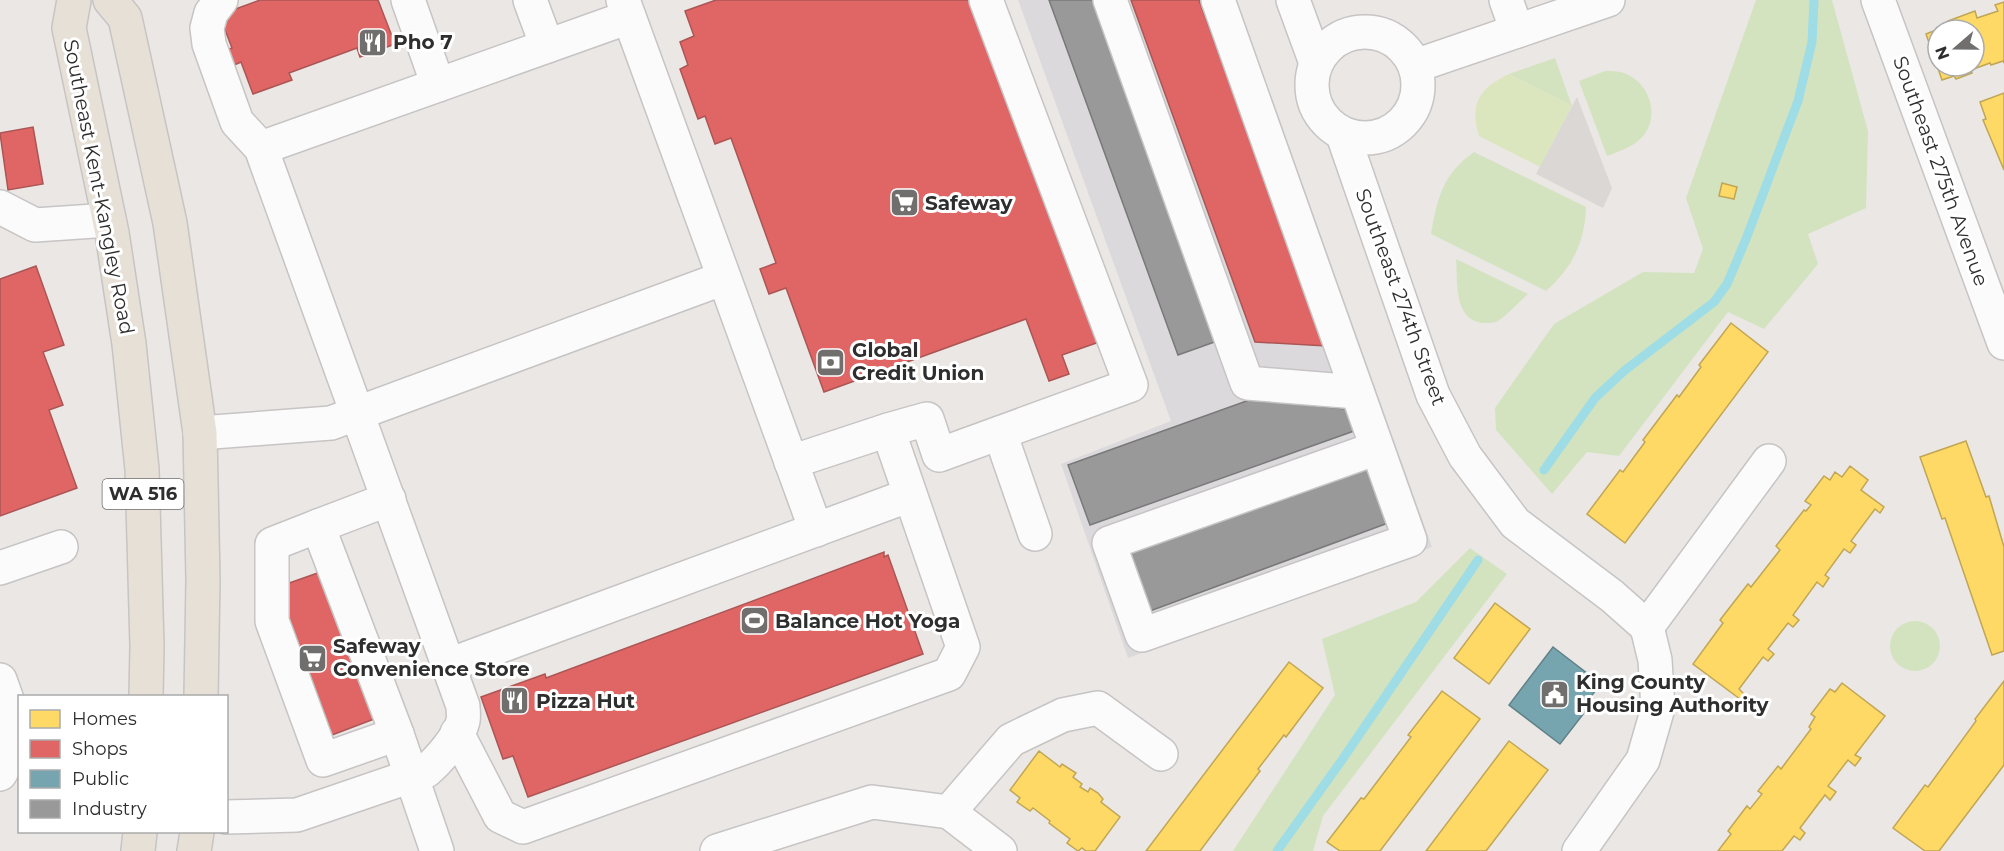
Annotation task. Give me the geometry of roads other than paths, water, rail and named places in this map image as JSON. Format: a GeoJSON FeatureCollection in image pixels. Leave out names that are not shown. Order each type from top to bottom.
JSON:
{"type":"FeatureCollection","features":[{"type":"Feature","properties":{"kind":"main road","name":"Southeast Kent-Kangley Road"},"geometry":{"type":"LineString","coordinates":[[74,0],[69,28],[109,220],[127,334],[142,469],[147,635],[146,695]]}},
{"type":"Feature","properties":{"kind":"main road","name":"WA 516"},"geometry":{"type":"LineString","coordinates":[[110,0],[125,18],[170,223],[200,433],[203,580],[201,695]]}},
{"type":"Feature","properties":{"kind":"main road"},"geometry":{"type":"LineString","coordinates":[[138,851],[140,833]]}},
{"type":"Feature","properties":{"kind":"main road"},"geometry":{"type":"LineString","coordinates":[[194,851],[197,833]]}},
{"type":"Feature","properties":{"kind":"street"},"geometry":{"type":"LineString","coordinates":[[221,0],[211,13],[207,28],[209,44],[237,122],[261,148],[463,706],[463,722],[457,734],[436,763],[426,771],[297,814],[228,817]]}},
{"type":"Feature","properties":{"kind":"street"},"geometry":{"type":"LineString","coordinates":[[408,0],[438,85]]}},
{"type":"Feature","properties":{"kind":"street"},"geometry":{"type":"LineString","coordinates":[[530,0],[547,46]]}},
{"type":"Feature","properties":{"kind":"street"},"geometry":{"type":"LineString","coordinates":[[791,462],[927,419],[939,455],[1131,385],[986,0]]}},
{"type":"Feature","properties":{"kind":"street"},"geometry":{"type":"LineString","coordinates":[[1110,0],[1247,383],[1357,392]]}},
{"type":"Feature","properties":{"kind":"street"},"geometry":{"type":"LineString","coordinates":[[1218,0],[1410,540],[1142,635],[1108,543],[1377,448]]}},
{"type":"Feature","properties":{"kind":"street"},"geometry":{"type":"LineString","coordinates":[[1293,0],[1316,63]]}},
{"type":"Feature","properties":{"kind":"street"},"geometry":{"type":"LineString","coordinates":[[1506,0],[1517,31]]}},
{"type":"Feature","properties":{"kind":"street"},"geometry":{"type":"LineString","coordinates":[[1415,66],[1608,0]]}},
{"type":"Feature","properties":{"kind":"street","name":"Southeast 275th Avenue"},"geometry":{"type":"LineString","coordinates":[[1878,0],[2004,343]]}},
{"type":"Feature","properties":{"kind":"street"},"geometry":{"type":"LineString","coordinates":[[261,148],[547,46],[626,8],[816,530]]}},
{"type":"Feature","properties":{"kind":"street"},"geometry":{"type":"LineString","coordinates":[[1358,32],[1376,32],[1392,39],[1406,50],[1415,66],[1419,83],[1417,101],[1408,117],[1395,130],[1379,137],[1361,139],[1344,135],[1329,125],[1318,112],[1312,96],[1312,79],[1316,63],[1326,48],[1341,37],[1358,32]]}},
{"type":"Feature","properties":{"kind":"street","name":"Southeast 274th Street"},"geometry":{"type":"LineString","coordinates":[[1344,135],[1434,396],[1465,456],[1515,523],[1612,596],[1647,627]]}},
{"type":"Feature","properties":{"kind":"street"},"geometry":{"type":"LineString","coordinates":[[0,207],[35,225],[109,220]]}},
{"type":"Feature","properties":{"kind":"street"},"geometry":{"type":"LineString","coordinates":[[200,433],[331,423],[724,278]]}},
{"type":"Feature","properties":{"kind":"street"},"geometry":{"type":"LineString","coordinates":[[457,734],[500,816],[523,827],[949,674],[963,647],[888,430]]}},
{"type":"Feature","properties":{"kind":"street"},"geometry":{"type":"LineString","coordinates":[[1000,433],[1035,534]]}},
{"type":"Feature","properties":{"kind":"street"},"geometry":{"type":"LineString","coordinates":[[1579,851],[1643,760],[1658,708],[1655,660],[1647,627],[1769,461]]}},
{"type":"Feature","properties":{"kind":"street"},"geometry":{"type":"LineString","coordinates":[[448,665],[910,495]]}},
{"type":"Feature","properties":{"kind":"street"},"geometry":{"type":"LineString","coordinates":[[388,499],[272,544],[272,621],[323,760],[397,734]]}},
{"type":"Feature","properties":{"kind":"street"},"geometry":{"type":"LineString","coordinates":[[318,526],[413,777],[438,851]]}},
{"type":"Feature","properties":{"kind":"street"},"geometry":{"type":"LineString","coordinates":[[0,568],[61,547]]}},
{"type":"Feature","properties":{"kind":"street"},"geometry":{"type":"LineString","coordinates":[[0,680],[12,715],[8,752],[4,769],[0,774]]}},
{"type":"Feature","properties":{"kind":"street"},"geometry":{"type":"LineString","coordinates":[[949,812],[1011,740],[1063,715],[1098,708],[1161,754]]}},
{"type":"Feature","properties":{"kind":"street"},"geometry":{"type":"LineString","coordinates":[[717,851],[872,802],[949,812],[1000,851]]}},
{"type":"Feature","properties":{"kind":"waterway"},"geometry":{"type":"LineString","coordinates":[[1544,470],[1595,398],[1624,371],[1714,302],[1727,284],[1798,101],[1812,42],[1814,0]]}},
{"type":"Feature","properties":{"kind":"waterway"},"geometry":{"type":"LineString","coordinates":[[1277,851],[1478,560]]}},
{"type":"Feature","properties":{"kind":"place","name":"Pho 7"},"geometry":{"type":"Point","coordinates":[372,42]}},
{"type":"Feature","properties":{"kind":"place","name":"Safeway"},"geometry":{"type":"Point","coordinates":[904,203]}},
{"type":"Feature","properties":{"kind":"place","name":"Global Credit Union"},"geometry":{"type":"Point","coordinates":[831,362]}},
{"type":"Feature","properties":{"kind":"place","name":"Balance Hot Yoga"},"geometry":{"type":"Point","coordinates":[754,621]}},
{"type":"Feature","properties":{"kind":"place","name":"Safeway Convenience Store"},"geometry":{"type":"Point","coordinates":[312,658]}},
{"type":"Feature","properties":{"kind":"place","name":"King County Housing Authority"},"geometry":{"type":"Point","coordinates":[1555,694]}},
{"type":"Feature","properties":{"kind":"place","name":"Pizza Hut"},"geometry":{"type":"Point","coordinates":[515,701]}}]}
